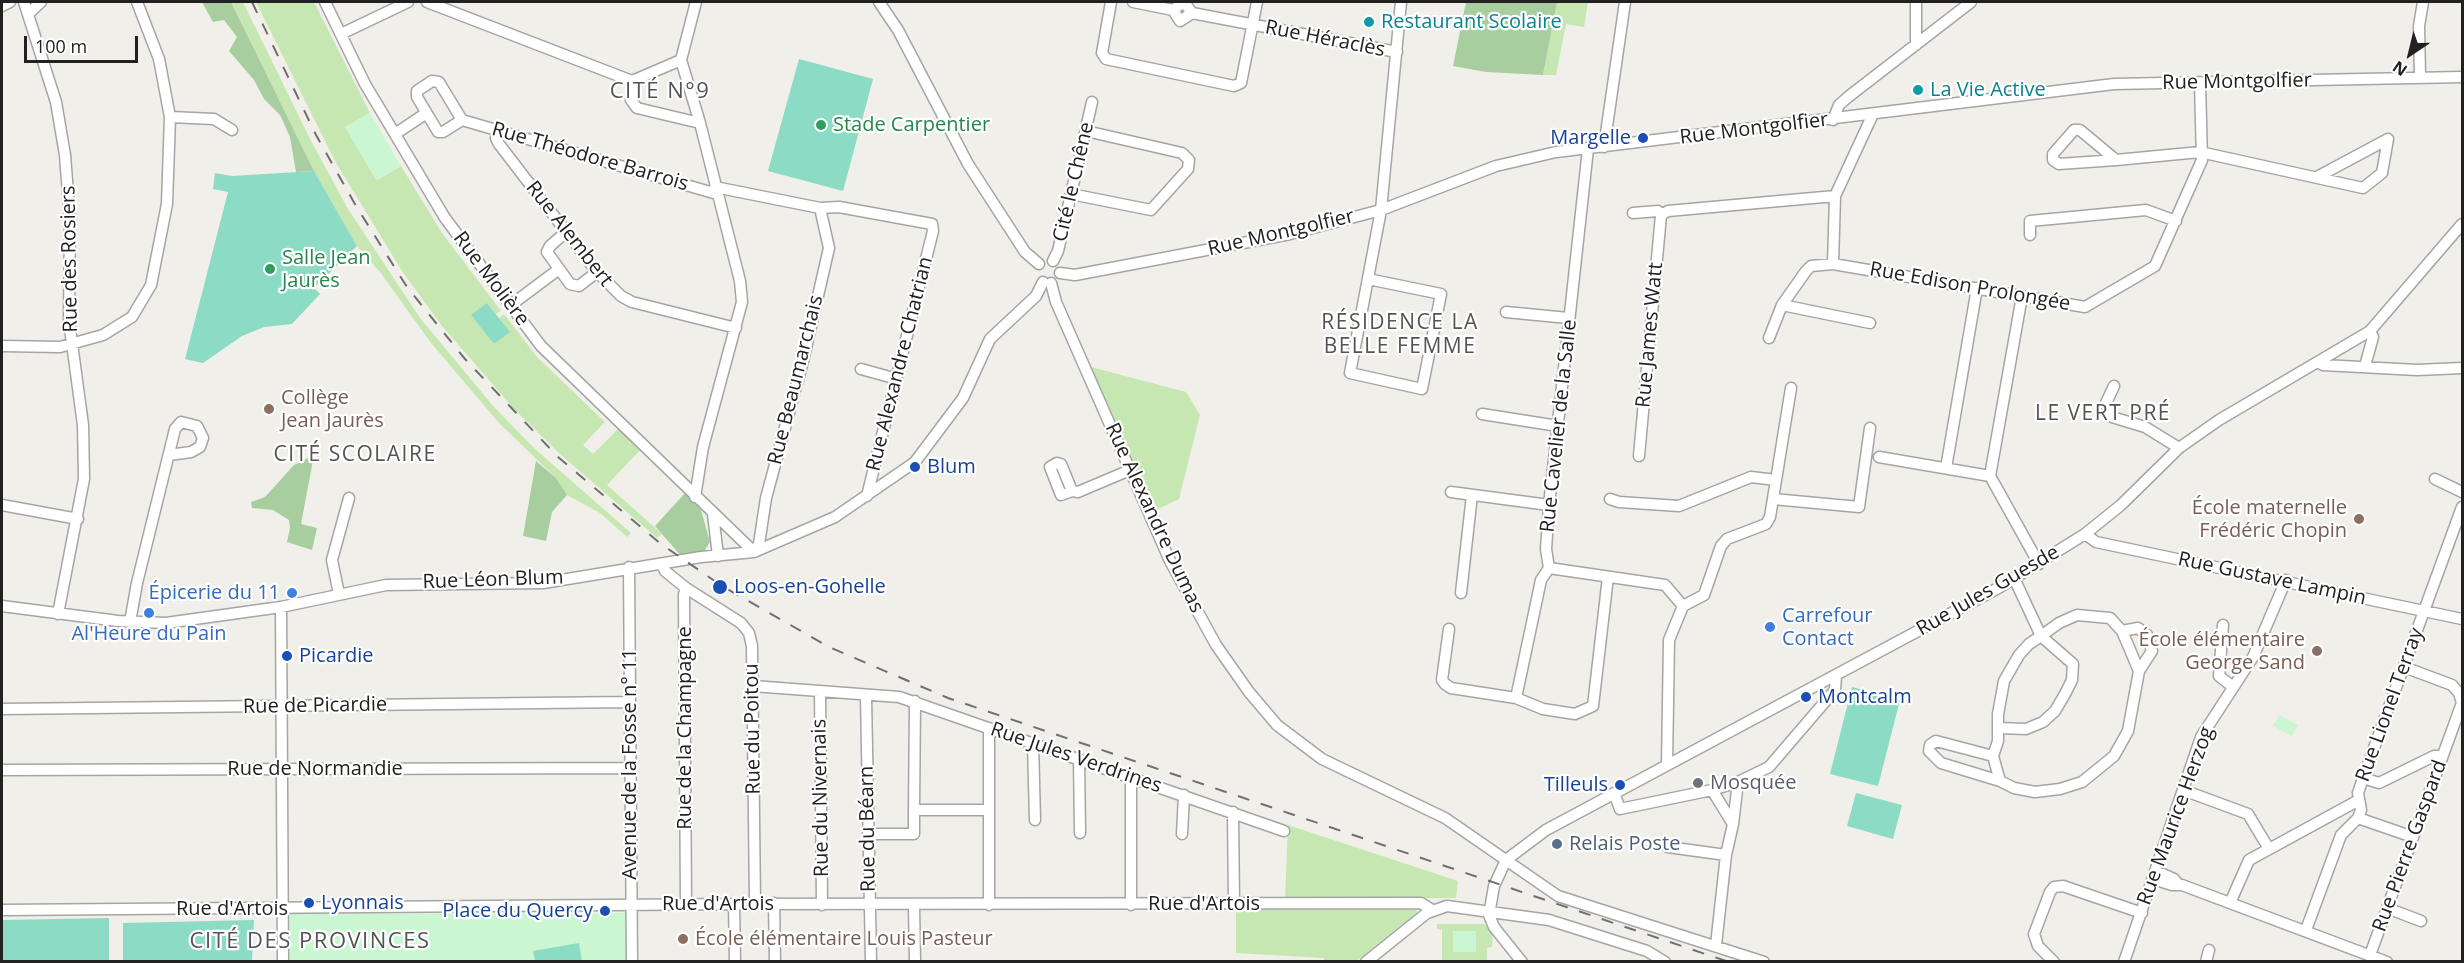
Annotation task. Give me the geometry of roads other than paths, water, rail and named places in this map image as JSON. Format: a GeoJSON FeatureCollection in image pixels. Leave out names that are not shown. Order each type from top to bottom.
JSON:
{"type":"FeatureCollection","features":[{"type":"Feature","properties":{"kind":"street"},"geometry":{"type":"LineString","coordinates":[[2,6],[10,2]]}},
{"type":"Feature","properties":{"kind":"street","name":"Rue des Rosiers"},"geometry":{"type":"LineString","coordinates":[[24,2],[56,102],[65,155],[70,219],[68,301],[85,454],[78,519],[58,614]]}},
{"type":"Feature","properties":{"kind":"street"},"geometry":{"type":"LineString","coordinates":[[28,14],[41,2]]}},
{"type":"Feature","properties":{"kind":"street"},"geometry":{"type":"LineString","coordinates":[[2,346],[60,346],[103,335],[125,323],[140,308],[148,292],[164,226],[170,117],[159,59],[137,2]]}},
{"type":"Feature","properties":{"kind":"street","name":"Rue Molière"},"geometry":{"type":"LineString","coordinates":[[326,2],[365,84],[450,226],[546,352],[754,552]]}},
{"type":"Feature","properties":{"kind":"street"},"geometry":{"type":"LineString","coordinates":[[341,34],[408,2]]}},
{"type":"Feature","properties":{"kind":"street"},"geometry":{"type":"LineString","coordinates":[[427,2],[632,81],[681,60]]}},
{"type":"Feature","properties":{"kind":"street"},"geometry":{"type":"LineString","coordinates":[[695,497],[700,480],[703,447],[736,328],[742,291],[700,123],[681,60],[696,2]]}},
{"type":"Feature","properties":{"kind":"street"},"geometry":{"type":"LineString","coordinates":[[879,2],[898,30],[973,172],[1025,252],[1039,264]]}},
{"type":"Feature","properties":{"kind":"street"},"geometry":{"type":"LineString","coordinates":[[1112,2],[1102,53],[1106,60],[1234,86],[1241,83],[1257,2]]}},
{"type":"Feature","properties":{"kind":"street","name":"Rue Héraclès"},"geometry":{"type":"LineString","coordinates":[[1133,2],[1173,10],[1184,2],[1192,13],[1397,52]]}},
{"type":"Feature","properties":{"kind":"street"},"geometry":{"type":"LineString","coordinates":[[1368,279],[1440,294],[1422,389],[1350,373],[1381,210],[1401,2]]}},
{"type":"Feature","properties":{"kind":"street"},"geometry":{"type":"LineString","coordinates":[[1604,147],[1625,2]]}},
{"type":"Feature","properties":{"kind":"street"},"geometry":{"type":"LineString","coordinates":[[1916,2],[1916,45]]}},
{"type":"Feature","properties":{"kind":"street"},"geometry":{"type":"LineString","coordinates":[[1833,120],[1839,105],[1971,2]]}},
{"type":"Feature","properties":{"kind":"street"},"geometry":{"type":"LineString","coordinates":[[2420,77],[2419,26],[2423,2]]}},
{"type":"Feature","properties":{"kind":"street","name":"Rue Montgolfier"},"geometry":{"type":"LineString","coordinates":[[1060,273],[1075,275],[1239,244],[1381,210],[1496,166],[1556,152],[2114,84],[2463,77]]}},
{"type":"Feature","properties":{"kind":"street"},"geometry":{"type":"LineString","coordinates":[[432,81],[439,82],[462,120],[443,132],[438,132],[425,114],[417,92],[432,81]]}},
{"type":"Feature","properties":{"kind":"street"},"geometry":{"type":"LineString","coordinates":[[632,81],[634,85],[631,100],[637,108],[700,123]]}},
{"type":"Feature","properties":{"kind":"street","name":"Rue Edison Prolongée"},"geometry":{"type":"LineString","coordinates":[[1769,338],[1782,305],[1811,266],[1833,264],[2085,307],[2155,266],[2202,160],[2200,83]]}},
{"type":"Feature","properties":{"kind":"street","name":"Cité le Chêne"},"geometry":{"type":"LineString","coordinates":[[1053,261],[1058,250],[1092,102]]}},
{"type":"Feature","properties":{"kind":"street"},"geometry":{"type":"LineString","coordinates":[[395,134],[425,114]]}},
{"type":"Feature","properties":{"kind":"street"},"geometry":{"type":"LineString","coordinates":[[1833,264],[1835,196],[1873,114]]}},
{"type":"Feature","properties":{"kind":"street"},"geometry":{"type":"LineString","coordinates":[[170,117],[214,119],[232,130]]}},
{"type":"Feature","properties":{"kind":"street"},"geometry":{"type":"LineString","coordinates":[[1857,117],[1867,129]]}},
{"type":"Feature","properties":{"kind":"street","name":"Rue Théodore Barrois"},"geometry":{"type":"LineString","coordinates":[[462,120],[716,191],[820,208],[839,207],[918,221],[932,224],[933,231]]}},
{"type":"Feature","properties":{"kind":"street","name":"Rue Alembert"},"geometry":{"type":"LineString","coordinates":[[497,130],[496,138],[499,144],[613,291],[627,300],[736,328]]}},
{"type":"Feature","properties":{"kind":"street"},"geometry":{"type":"LineString","coordinates":[[2116,160],[2080,130],[2073,130],[2054,154],[2054,160],[2059,164],[2116,160],[2200,152],[2363,188],[2382,174],[2388,139],[2316,177]]}},
{"type":"Feature","properties":{"kind":"street"},"geometry":{"type":"LineString","coordinates":[[1071,194],[1151,210],[1188,169],[1189,160],[1182,153],[1086,132]]}},
{"type":"Feature","properties":{"kind":"street","name":"Rue Cavelier de la Salle"},"geometry":{"type":"LineString","coordinates":[[1516,698],[1541,580],[1548,568],[1546,549],[1549,505],[1568,318],[1573,304],[1588,149]]}},
{"type":"Feature","properties":{"kind":"street"},"geometry":{"type":"LineString","coordinates":[[1633,213],[1658,211],[1661,215],[1668,211],[1706,206],[1835,196]]}},
{"type":"Feature","properties":{"kind":"street","name":"Rue Beaumarchais"},"geometry":{"type":"LineString","coordinates":[[754,552],[759,544],[766,498],[803,361],[829,248],[828,235],[820,208]]}},
{"type":"Feature","properties":{"kind":"street"},"geometry":{"type":"LineString","coordinates":[[2030,235],[2030,221],[2146,210],[2176,222]]}},
{"type":"Feature","properties":{"kind":"street","name":"Rue James Watt"},"geometry":{"type":"LineString","coordinates":[[1639,456],[1661,215]]}},
{"type":"Feature","properties":{"kind":"street","name":"Rue Jules Guesde"},"geometry":{"type":"LineString","coordinates":[[1488,911],[1494,886],[1506,860],[1546,830],[2014,578],[2085,534],[2121,505],[2179,448],[2219,420],[2370,331],[2463,224]]}},
{"type":"Feature","properties":{"kind":"street","name":"Rue Alexandre Chatrian"},"geometry":{"type":"LineString","coordinates":[[867,496],[933,231]]}},
{"type":"Feature","properties":{"kind":"street"},"geometry":{"type":"LineString","coordinates":[[566,232],[547,250],[570,284],[577,286],[597,272]]}},
{"type":"Feature","properties":{"kind":"street"},"geometry":{"type":"LineString","coordinates":[[1036,296],[1047,282],[1057,279],[1060,273],[1053,261],[1045,260],[1039,264],[1036,272],[1047,282]]}},
{"type":"Feature","properties":{"kind":"street"},"geometry":{"type":"LineString","coordinates":[[511,305],[560,269]]}},
{"type":"Feature","properties":{"kind":"street","name":"Rue Alexandre Dumas"},"geometry":{"type":"LineString","coordinates":[[1047,282],[1170,561],[1204,625],[1249,692],[1277,725],[1322,759],[1445,818],[1558,896],[1764,962]]}},
{"type":"Feature","properties":{"kind":"street"},"geometry":{"type":"LineString","coordinates":[[1946,468],[1977,288]]}},
{"type":"Feature","properties":{"kind":"street"},"geometry":{"type":"LineString","coordinates":[[1036,296],[1055,298]]}},
{"type":"Feature","properties":{"kind":"street","name":"Rue Léon Blum"},"geometry":{"type":"LineString","coordinates":[[2,606],[130,622],[166,622],[281,607],[394,584],[543,583],[629,567],[754,552],[835,517],[909,467],[926,449],[963,398],[985,347],[997,331],[1036,296]]}},
{"type":"Feature","properties":{"kind":"street"},"geometry":{"type":"LineString","coordinates":[[2022,296],[1990,476],[2039,564]]}},
{"type":"Feature","properties":{"kind":"street"},"geometry":{"type":"LineString","coordinates":[[1782,305],[1870,323]]}},
{"type":"Feature","properties":{"kind":"street"},"geometry":{"type":"LineString","coordinates":[[1506,312],[1568,318]]}},
{"type":"Feature","properties":{"kind":"street"},"geometry":{"type":"LineString","coordinates":[[2365,366],[2373,337],[2370,331]]}},
{"type":"Feature","properties":{"kind":"street"},"geometry":{"type":"LineString","coordinates":[[2318,362],[2323,365],[2418,370],[2463,368]]}},
{"type":"Feature","properties":{"kind":"street"},"geometry":{"type":"LineString","coordinates":[[861,369],[897,379]]}},
{"type":"Feature","properties":{"kind":"street"},"geometry":{"type":"LineString","coordinates":[[2114,386],[2106,403],[2112,417],[2145,427],[2179,448]]}},
{"type":"Feature","properties":{"kind":"street"},"geometry":{"type":"LineString","coordinates":[[1667,765],[1669,640],[1683,606],[1704,595],[1721,546],[1727,539],[1766,524],[1770,517],[1791,388]]}},
{"type":"Feature","properties":{"kind":"street"},"geometry":{"type":"LineString","coordinates":[[1482,414],[1558,426]]}},
{"type":"Feature","properties":{"kind":"street"},"geometry":{"type":"LineString","coordinates":[[1773,499],[1859,507],[1870,428]]}},
{"type":"Feature","properties":{"kind":"street"},"geometry":{"type":"LineString","coordinates":[[130,622],[137,583],[170,455]]}},
{"type":"Feature","properties":{"kind":"street"},"geometry":{"type":"LineString","coordinates":[[1879,457],[1990,476]]}},
{"type":"Feature","properties":{"kind":"street"},"geometry":{"type":"LineString","coordinates":[[1072,491],[1078,492],[1130,470]]}},
{"type":"Feature","properties":{"kind":"street"},"geometry":{"type":"LineString","coordinates":[[1610,499],[1619,502],[1679,506],[1751,477],[1776,480]]}},
{"type":"Feature","properties":{"kind":"street"},"geometry":{"type":"LineString","coordinates":[[2435,479],[2463,492]]}},
{"type":"Feature","properties":{"kind":"street"},"geometry":{"type":"LineString","coordinates":[[1451,492],[1549,505]]}},
{"type":"Feature","properties":{"kind":"street"},"geometry":{"type":"LineString","coordinates":[[1461,593],[1473,495]]}},
{"type":"Feature","properties":{"kind":"street"},"geometry":{"type":"LineString","coordinates":[[339,594],[332,560],[349,498]]}},
{"type":"Feature","properties":{"kind":"street"},"geometry":{"type":"LineString","coordinates":[[2,505],[78,519]]}},
{"type":"Feature","properties":{"kind":"street","name":"Rue Lionel Terray"},"geometry":{"type":"LineString","coordinates":[[2358,818],[2361,810],[2358,793],[2363,778],[2463,507]]}},
{"type":"Feature","properties":{"kind":"street"},"geometry":{"type":"LineString","coordinates":[[713,514],[718,556]]}},
{"type":"Feature","properties":{"kind":"street","name":"Rue Gustave Lampin"},"geometry":{"type":"LineString","coordinates":[[2085,534],[2096,542],[2463,618]]}},
{"type":"Feature","properties":{"kind":"street"},"geometry":{"type":"LineString","coordinates":[[662,564],[665,571],[686,588]]}},
{"type":"Feature","properties":{"kind":"street","name":"Avenue de la Fosse n° 11"},"geometry":{"type":"LineString","coordinates":[[629,567],[628,702],[632,962]]}},
{"type":"Feature","properties":{"kind":"street"},"geometry":{"type":"LineString","coordinates":[[1548,568],[1665,585],[1683,606]]}},
{"type":"Feature","properties":{"kind":"street"},"geometry":{"type":"LineString","coordinates":[[1449,629],[1442,680],[1445,684],[1451,688],[1516,698],[1543,709],[1575,714],[1593,706],[1608,577]]}},
{"type":"Feature","properties":{"kind":"street"},"geometry":{"type":"LineString","coordinates":[[1999,728],[2026,729],[2043,722],[2055,711],[2072,680],[2073,664],[2041,636],[2014,578]]}},
{"type":"Feature","properties":{"kind":"street","name":"Rue Maurice Herzog"},"geometry":{"type":"LineString","coordinates":[[2124,962],[2205,729],[2256,650],[2286,580]]}},
{"type":"Feature","properties":{"kind":"street","name":"Rue du Poitou"},"geometry":{"type":"LineString","coordinates":[[686,588],[741,623],[749,633],[752,646],[755,903]]}},
{"type":"Feature","properties":{"kind":"street","name":"Rue de la Champagne"},"geometry":{"type":"LineString","coordinates":[[686,588],[684,594],[686,904]]}},
{"type":"Feature","properties":{"kind":"street"},"geometry":{"type":"LineString","coordinates":[[281,607],[283,962]]}},
{"type":"Feature","properties":{"kind":"street"},"geometry":{"type":"LineString","coordinates":[[2000,781],[1993,756],[1999,728],[1999,704],[2004,681],[2019,655],[2029,644],[2059,622],[2077,615],[2110,618],[2122,631],[2139,671]]}},
{"type":"Feature","properties":{"kind":"street"},"geometry":{"type":"LineString","coordinates":[[2223,625],[2219,676],[2233,687]]}},
{"type":"Feature","properties":{"kind":"street"},"geometry":{"type":"LineString","coordinates":[[1993,756],[1936,741],[1930,745],[1929,752],[1941,763],[2000,781],[2014,788],[2035,792],[2060,789],[2082,782],[2114,756],[2128,731],[2139,671],[2152,651],[2146,635],[2138,628],[2122,631]]}},
{"type":"Feature","properties":{"kind":"street","name":"Rue Pierre Gaspard"},"geometry":{"type":"LineString","coordinates":[[2370,955],[2462,703],[2459,693],[2452,685],[2404,666]]}},
{"type":"Feature","properties":{"kind":"street"},"geometry":{"type":"LineString","coordinates":[[1614,793],[1620,809],[1738,782],[1769,767],[1835,690],[1836,675]]}},
{"type":"Feature","properties":{"kind":"street","name":"Rue Jules Verdrines"},"geometry":{"type":"LineString","coordinates":[[753,686],[899,697],[915,701],[1284,831]]}},
{"type":"Feature","properties":{"kind":"street","name":"Rue du Nivernais"},"geometry":{"type":"LineString","coordinates":[[820,692],[822,905]]}},
{"type":"Feature","properties":{"kind":"street","name":"Rue du Béarn"},"geometry":{"type":"LineString","coordinates":[[866,696],[871,904],[870,962]]}},
{"type":"Feature","properties":{"kind":"street"},"geometry":{"type":"LineString","coordinates":[[868,834],[914,834],[915,701]]}},
{"type":"Feature","properties":{"kind":"street","name":"Rue de Picardie"},"geometry":{"type":"LineString","coordinates":[[2,709],[628,702]]}},
{"type":"Feature","properties":{"kind":"street"},"geometry":{"type":"LineString","coordinates":[[988,728],[989,905]]}},
{"type":"Feature","properties":{"kind":"street"},"geometry":{"type":"LineString","coordinates":[[1033,743],[1035,820]]}},
{"type":"Feature","properties":{"kind":"street"},"geometry":{"type":"LineString","coordinates":[[2363,778],[2379,783],[2434,756],[2442,756]]}},
{"type":"Feature","properties":{"kind":"street"},"geometry":{"type":"LineString","coordinates":[[1079,759],[1080,833]]}},
{"type":"Feature","properties":{"kind":"street","name":"Rue de Normandie"},"geometry":{"type":"LineString","coordinates":[[2,771],[629,768]]}},
{"type":"Feature","properties":{"kind":"street"},"geometry":{"type":"LineString","coordinates":[[1131,776],[1131,904]]}},
{"type":"Feature","properties":{"kind":"street"},"geometry":{"type":"LineString","coordinates":[[1716,945],[1726,855],[1733,824],[1738,782]]}},
{"type":"Feature","properties":{"kind":"street"},"geometry":{"type":"LineString","coordinates":[[1712,789],[1733,824]]}},
{"type":"Feature","properties":{"kind":"street"},"geometry":{"type":"LineString","coordinates":[[2183,790],[2248,814],[2269,849]]}},
{"type":"Feature","properties":{"kind":"street"},"geometry":{"type":"LineString","coordinates":[[1182,834],[1184,795]]}},
{"type":"Feature","properties":{"kind":"street"},"geometry":{"type":"LineString","coordinates":[[2230,903],[2247,863],[2359,800]]}},
{"type":"Feature","properties":{"kind":"street"},"geometry":{"type":"LineString","coordinates":[[914,810],[989,810]]}},
{"type":"Feature","properties":{"kind":"street"},"geometry":{"type":"LineString","coordinates":[[1233,812],[1234,904]]}},
{"type":"Feature","properties":{"kind":"street"},"geometry":{"type":"LineString","coordinates":[[2306,930],[2341,835],[2358,818],[2413,837]]}},
{"type":"Feature","properties":{"kind":"street"},"geometry":{"type":"LineString","coordinates":[[1668,847],[1726,855]]}},
{"type":"Feature","properties":{"kind":"street"},"geometry":{"type":"LineString","coordinates":[[2155,875],[2172,885],[2178,884],[2387,962]]}},
{"type":"Feature","properties":{"kind":"street"},"geometry":{"type":"LineString","coordinates":[[2054,962],[2038,946],[2034,934],[2050,892],[2055,887],[2063,886],[2142,913]]}},
{"type":"Feature","properties":{"kind":"street"},"geometry":{"type":"LineString","coordinates":[[734,903],[735,962]]}},
{"type":"Feature","properties":{"kind":"street","name":"Rue d'Artois"},"geometry":{"type":"LineString","coordinates":[[2,910],[631,906],[734,903],[822,905],[1421,903],[1432,910],[1447,906],[1549,920],[1647,951],[1665,962]]}},
{"type":"Feature","properties":{"kind":"street"},"geometry":{"type":"LineString","coordinates":[[774,903],[775,962]]}},
{"type":"Feature","properties":{"kind":"street"},"geometry":{"type":"LineString","coordinates":[[914,905],[915,962]]}},
{"type":"Feature","properties":{"kind":"street"},"geometry":{"type":"LineString","coordinates":[[2387,908],[2421,921]]}},
{"type":"Feature","properties":{"kind":"street"},"geometry":{"type":"LineString","coordinates":[[1366,962],[1432,910]]}},
{"type":"Feature","properties":{"kind":"street"},"geometry":{"type":"LineString","coordinates":[[1488,911],[1494,927],[1522,962]]}},
{"type":"Feature","properties":{"kind":"street"},"geometry":{"type":"LineString","coordinates":[[2206,962],[2209,950]]}},
{"type":"Feature","properties":{"kind":"railway"},"geometry":{"type":"LineString","coordinates":[[252,2],[316,135],[356,206],[407,287],[465,359],[558,457],[661,544],[722,586],[829,647],[948,698],[1729,962]]}},
{"type":"Feature","properties":{"kind":"place","name":"Restaurant Scolaire"},"geometry":{"type":"Point","coordinates":[1369,22]}},
{"type":"Feature","properties":{"kind":"place","name":"La Vie Active"},"geometry":{"type":"Point","coordinates":[1918,90]}},
{"type":"Feature","properties":{"kind":"place","name":"Stade Carpentier"},"geometry":{"type":"Point","coordinates":[821,125]}},
{"type":"Feature","properties":{"kind":"place","name":"Margelle"},"geometry":{"type":"Point","coordinates":[1643,138]}},
{"type":"Feature","properties":{"kind":"place","name":"Salle Jean Jaurès"},"geometry":{"type":"Point","coordinates":[270,269]}},
{"type":"Feature","properties":{"kind":"place","name":"Collège Jean Jaurès"},"geometry":{"type":"Point","coordinates":[269,409]}},
{"type":"Feature","properties":{"kind":"place","name":"Blum"},"geometry":{"type":"Point","coordinates":[915,467]}},
{"type":"Feature","properties":{"kind":"place","name":"École maternelle Frédéric Chopin"},"geometry":{"type":"Point","coordinates":[2359,519]}},
{"type":"Feature","properties":{"kind":"place","name":"Loos-en-Gohelle"},"geometry":{"type":"Point","coordinates":[720,587]}},
{"type":"Feature","properties":{"kind":"place","name":"Épicerie du 11"},"geometry":{"type":"Point","coordinates":[292,593]}},
{"type":"Feature","properties":{"kind":"place","name":"Al'Heure du Pain"},"geometry":{"type":"Point","coordinates":[149,613]}},
{"type":"Feature","properties":{"kind":"place","name":"Carrefour Contact"},"geometry":{"type":"Point","coordinates":[1770,627]}},
{"type":"Feature","properties":{"kind":"place","name":"École élémentaire George Sand"},"geometry":{"type":"Point","coordinates":[2317,651]}},
{"type":"Feature","properties":{"kind":"place","name":"Picardie"},"geometry":{"type":"Point","coordinates":[287,656]}},
{"type":"Feature","properties":{"kind":"place","name":"Montcalm"},"geometry":{"type":"Point","coordinates":[1806,697]}},
{"type":"Feature","properties":{"kind":"place","name":"Mosquée"},"geometry":{"type":"Point","coordinates":[1698,783]}},
{"type":"Feature","properties":{"kind":"place","name":"Tilleuls"},"geometry":{"type":"Point","coordinates":[1620,785]}},
{"type":"Feature","properties":{"kind":"place","name":"Relais Poste"},"geometry":{"type":"Point","coordinates":[1557,844]}},
{"type":"Feature","properties":{"kind":"place","name":"Lyonnais"},"geometry":{"type":"Point","coordinates":[309,903]}},
{"type":"Feature","properties":{"kind":"place","name":"Place du Quercy"},"geometry":{"type":"Point","coordinates":[605,911]}},
{"type":"Feature","properties":{"kind":"place","name":"École élémentaire Louis Pasteur"},"geometry":{"type":"Point","coordinates":[683,939]}},
{"type":"Feature","properties":{"kind":"district","name":"CITÉ N°9"},"geometry":{"type":"Point","coordinates":[660,92]}},
{"type":"Feature","properties":{"kind":"district","name":"RÉSIDENCE LA BELLE FEMME"},"geometry":{"type":"Point","coordinates":[1400,335]}},
{"type":"Feature","properties":{"kind":"district","name":"LE VERT PRÉ"},"geometry":{"type":"Point","coordinates":[2103,414]}},
{"type":"Feature","properties":{"kind":"district","name":"CITÉ SCOLAIRE"},"geometry":{"type":"Point","coordinates":[355,455]}},
{"type":"Feature","properties":{"kind":"district","name":"CITÉ DES PROVINCES"},"geometry":{"type":"Point","coordinates":[310,942]}}]}
